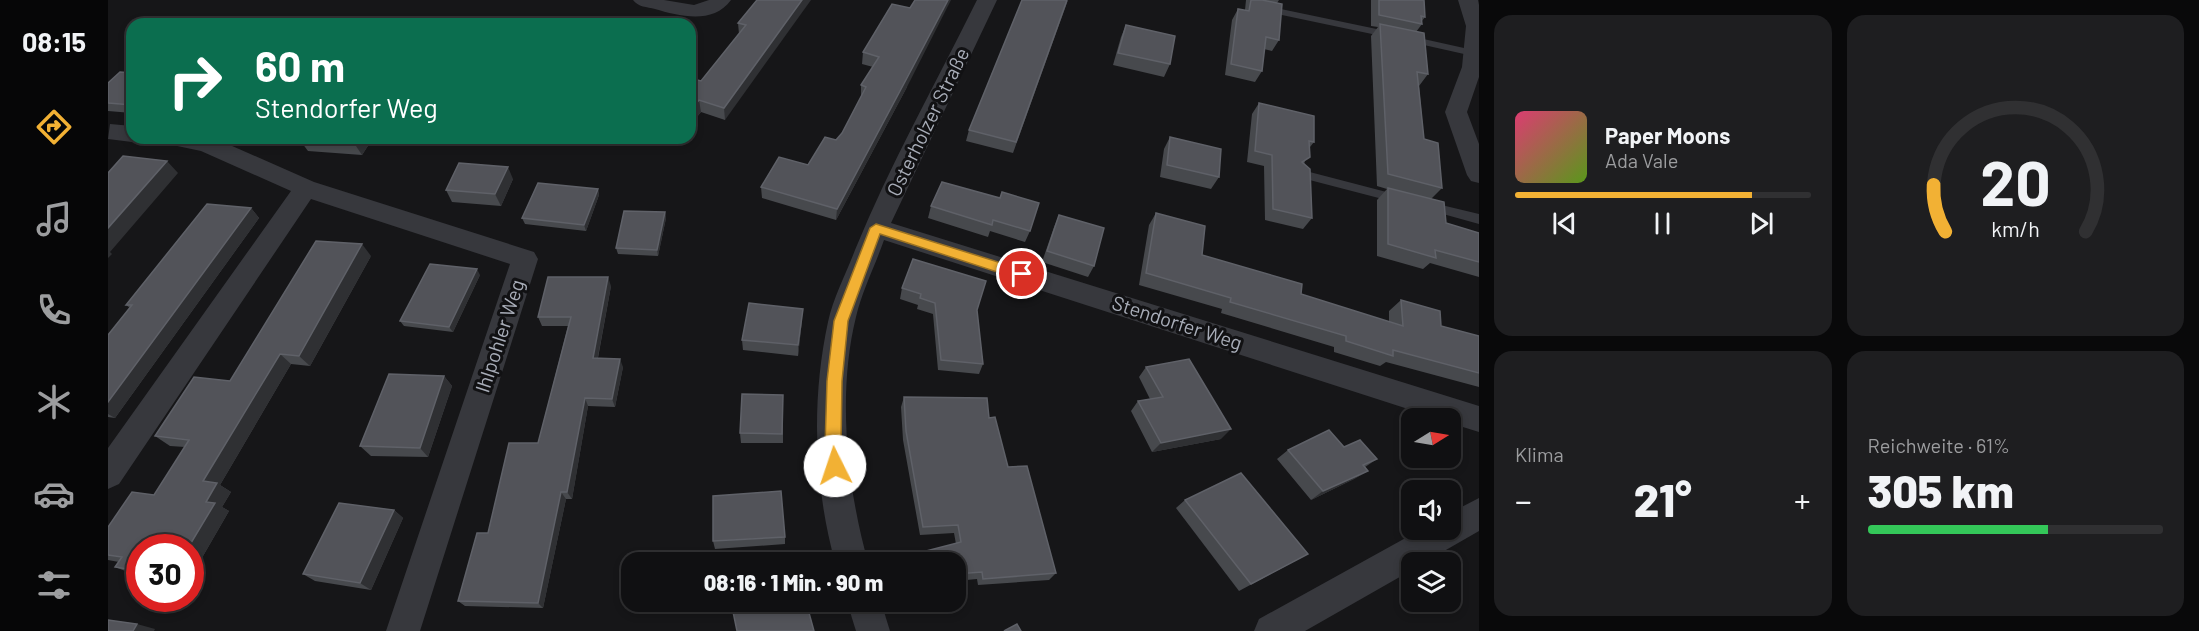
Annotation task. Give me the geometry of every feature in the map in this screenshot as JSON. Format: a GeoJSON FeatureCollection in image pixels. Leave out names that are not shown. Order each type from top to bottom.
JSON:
{"type":"FeatureCollection","features":[{"type":"Feature","properties":{"kind":"street"},"geometry":{"type":"LineString","coordinates":[[643,0],[690,12],[704,11],[721,0]]}},
{"type":"Feature","properties":{"kind":"street","name":"Osterholzer Straße"},"geometry":{"type":"LineString","coordinates":[[848,552],[833,447],[834,381],[841,321],[876,228],[987,0]]}},
{"type":"Feature","properties":{"kind":"street"},"geometry":{"type":"LineString","coordinates":[[1468,0],[1476,26],[1472,67],[1456,112],[1474,154],[1479,175]]}},
{"type":"Feature","properties":{"kind":"street","name":"Ihlpohler Weg"},"geometry":{"type":"LineString","coordinates":[[206,144],[306,188],[525,259],[403,631]]}},
{"type":"Feature","properties":{"kind":"street"},"geometry":{"type":"LineString","coordinates":[[108,474],[306,188]]}},
{"type":"Feature","properties":{"kind":"street","name":"Stendorfer Weg"},"geometry":{"type":"LineString","coordinates":[[876,228],[1479,418]]}},
{"type":"Feature","properties":{"kind":"street"},"geometry":{"type":"LineString","coordinates":[[1271,631],[1479,514]]}},
{"type":"Feature","properties":{"kind":"street"},"geometry":{"type":"LineString","coordinates":[[867,612],[873,631]]}},
{"type":"Feature","properties":{"kind":"lane"},"geometry":{"type":"LineString","coordinates":[[1258,7],[1473,53]]}},
{"type":"Feature","properties":{"kind":"lane"},"geometry":{"type":"LineString","coordinates":[[1302,174],[1479,219]]}},
{"type":"Feature","properties":{"kind":"building"},"geometry":{"type":"Polygon","coordinates":[[[757,0],[802,0],[724,108],[699,100],[696,104],[696,80],[701,81],[746,25],[738,23],[757,0]]]}},
{"type":"Feature","properties":{"kind":"building"},"geometry":{"type":"Polygon","coordinates":[[[915,0],[948,0],[837,209],[761,187],[779,157],[808,165],[825,137],[836,140],[842,133],[866,87],[861,85],[879,57],[863,52],[892,4],[910,8],[915,0]]]}},
{"type":"Feature","properties":{"kind":"building"},"geometry":{"type":"Polygon","coordinates":[[[1022,0],[1067,0],[1016,142],[969,130],[1022,0]]]}},
{"type":"Feature","properties":{"kind":"building"},"geometry":{"type":"Polygon","coordinates":[[[1251,0],[1282,4],[1279,40],[1266,37],[1262,71],[1231,64],[1238,9],[1249,11],[1251,0]]]}},
{"type":"Feature","properties":{"kind":"building"},"geometry":{"type":"Polygon","coordinates":[[[1379,0],[1424,0],[1425,17],[1421,16],[1422,24],[1379,15],[1379,0]]]}},
{"type":"Feature","properties":{"kind":"building"},"geometry":{"type":"Polygon","coordinates":[[[1380,24],[1424,33],[1428,74],[1417,72],[1424,139],[1438,143],[1442,188],[1388,174],[1380,24]]]}},
{"type":"Feature","properties":{"kind":"building"},"geometry":{"type":"Polygon","coordinates":[[[1126,25],[1175,36],[1170,64],[1118,53],[1126,25]]]}},
{"type":"Feature","properties":{"kind":"building"},"geometry":{"type":"Polygon","coordinates":[[[120,72],[126,72],[126,104],[108,103],[108,83],[120,72]]]}},
{"type":"Feature","properties":{"kind":"building"},"geometry":{"type":"Polygon","coordinates":[[[1259,103],[1314,116],[1314,142],[1309,141],[1310,157],[1302,162],[1310,169],[1312,218],[1273,209],[1272,155],[1255,151],[1259,103]]]}},
{"type":"Feature","properties":{"kind":"building"},"geometry":{"type":"Polygon","coordinates":[[[1170,137],[1221,149],[1219,177],[1167,165],[1170,137]]]}},
{"type":"Feature","properties":{"kind":"building"},"geometry":{"type":"Polygon","coordinates":[[[123,156],[167,161],[108,228],[108,173],[123,156]]]}},
{"type":"Feature","properties":{"kind":"building"},"geometry":{"type":"Polygon","coordinates":[[[459,163],[508,167],[495,194],[446,190],[459,163]]]}},
{"type":"Feature","properties":{"kind":"building"},"geometry":{"type":"Polygon","coordinates":[[[942,182],[1000,198],[1002,192],[1039,203],[1030,231],[993,220],[992,225],[931,206],[942,182]]]}},
{"type":"Feature","properties":{"kind":"building"},"geometry":{"type":"Polygon","coordinates":[[[538,183],[598,189],[584,225],[522,218],[538,183]]]}},
{"type":"Feature","properties":{"kind":"building"},"geometry":{"type":"Polygon","coordinates":[[[1388,188],[1444,202],[1446,223],[1479,233],[1479,262],[1435,250],[1436,258],[1388,244],[1388,188]]]}},
{"type":"Feature","properties":{"kind":"building"},"geometry":{"type":"Polygon","coordinates":[[[207,204],[251,208],[108,402],[108,335],[132,305],[126,305],[207,204]]]}},
{"type":"Feature","properties":{"kind":"building"},"geometry":{"type":"Polygon","coordinates":[[[624,211],[665,212],[657,250],[616,248],[624,211]]]}},
{"type":"Feature","properties":{"kind":"building"},"geometry":{"type":"Polygon","coordinates":[[[1156,213],[1205,226],[1202,255],[1302,284],[1301,294],[1403,326],[1401,300],[1440,311],[1441,326],[1479,336],[1479,373],[1393,350],[1393,356],[1346,341],[1346,336],[1230,302],[1231,298],[1146,273],[1156,213]]]}},
{"type":"Feature","properties":{"kind":"building"},"geometry":{"type":"Polygon","coordinates":[[[1059,215],[1104,228],[1094,266],[1047,251],[1059,215]]]}},
{"type":"Feature","properties":{"kind":"building"},"geometry":{"type":"Polygon","coordinates":[[[316,241],[362,244],[299,356],[280,354],[203,481],[217,483],[206,502],[215,503],[196,534],[126,534],[126,569],[115,567],[122,557],[108,555],[108,527],[132,492],[154,495],[189,440],[155,436],[194,377],[230,381],[316,241]]]}},
{"type":"Feature","properties":{"kind":"building"},"geometry":{"type":"Polygon","coordinates":[[[913,259],[986,281],[977,310],[983,364],[941,360],[935,303],[920,298],[921,294],[902,288],[913,259]]]}},
{"type":"Feature","properties":{"kind":"building"},"geometry":{"type":"Polygon","coordinates":[[[430,264],[477,269],[449,327],[400,321],[430,264]]]}},
{"type":"Feature","properties":{"kind":"building"},"geometry":{"type":"Polygon","coordinates":[[[548,277],[608,277],[593,358],[620,359],[612,399],[585,398],[567,492],[561,492],[538,603],[458,601],[477,533],[488,533],[509,443],[538,443],[571,317],[538,317],[548,277]]]}},
{"type":"Feature","properties":{"kind":"building"},"geometry":{"type":"Polygon","coordinates":[[[749,303],[803,309],[798,345],[742,340],[749,303]]]}},
{"type":"Feature","properties":{"kind":"building"},"geometry":{"type":"Polygon","coordinates":[[[1189,359],[1231,429],[1161,443],[1138,401],[1163,397],[1146,367],[1189,359]]]}},
{"type":"Feature","properties":{"kind":"building"},"geometry":{"type":"Polygon","coordinates":[[[389,374],[444,376],[420,448],[360,446],[389,374]]]}},
{"type":"Feature","properties":{"kind":"building"},"geometry":{"type":"Polygon","coordinates":[[[742,394],[783,395],[782,434],[740,433],[742,394]]]}},
{"type":"Feature","properties":{"kind":"building"},"geometry":{"type":"Polygon","coordinates":[[[904,397],[987,398],[989,418],[995,417],[1008,467],[1027,466],[1056,573],[983,579],[982,572],[966,573],[966,552],[922,552],[961,542],[958,525],[923,527],[906,431],[904,397]]]}},
{"type":"Feature","properties":{"kind":"building"},"geometry":{"type":"Polygon","coordinates":[[[1329,430],[1344,447],[1360,440],[1377,459],[1363,465],[1368,471],[1323,491],[1288,450],[1329,430]]]}},
{"type":"Feature","properties":{"kind":"building"},"geometry":{"type":"Polygon","coordinates":[[[1241,473],[1308,554],[1251,584],[1185,500],[1241,473]]]}},
{"type":"Feature","properties":{"kind":"building"},"geometry":{"type":"Polygon","coordinates":[[[781,491],[785,537],[713,541],[713,496],[781,491]]]}},
{"type":"Feature","properties":{"kind":"building"},"geometry":{"type":"Polygon","coordinates":[[[339,503],[394,510],[360,583],[303,574],[339,503]]]}},
{"type":"Feature","properties":{"kind":"building"},"geometry":{"type":"Polygon","coordinates":[[[733,612],[809,612],[814,631],[737,631],[733,612]]]}},
{"type":"Feature","properties":{"kind":"building"},"geometry":{"type":"Polygon","coordinates":[[[108,620],[137,624],[133,631],[108,631],[108,620]]]}},
{"type":"Feature","properties":{"kind":"building"},"geometry":{"type":"Polygon","coordinates":[[[1017,624],[1021,631],[1004,631],[1017,624]]]}},
{"type":"Feature","properties":{"kind":"route"},"geometry":{"type":"LineString","coordinates":[[835,466],[834,381],[841,321],[876,228],[1022,274]]}}]}
